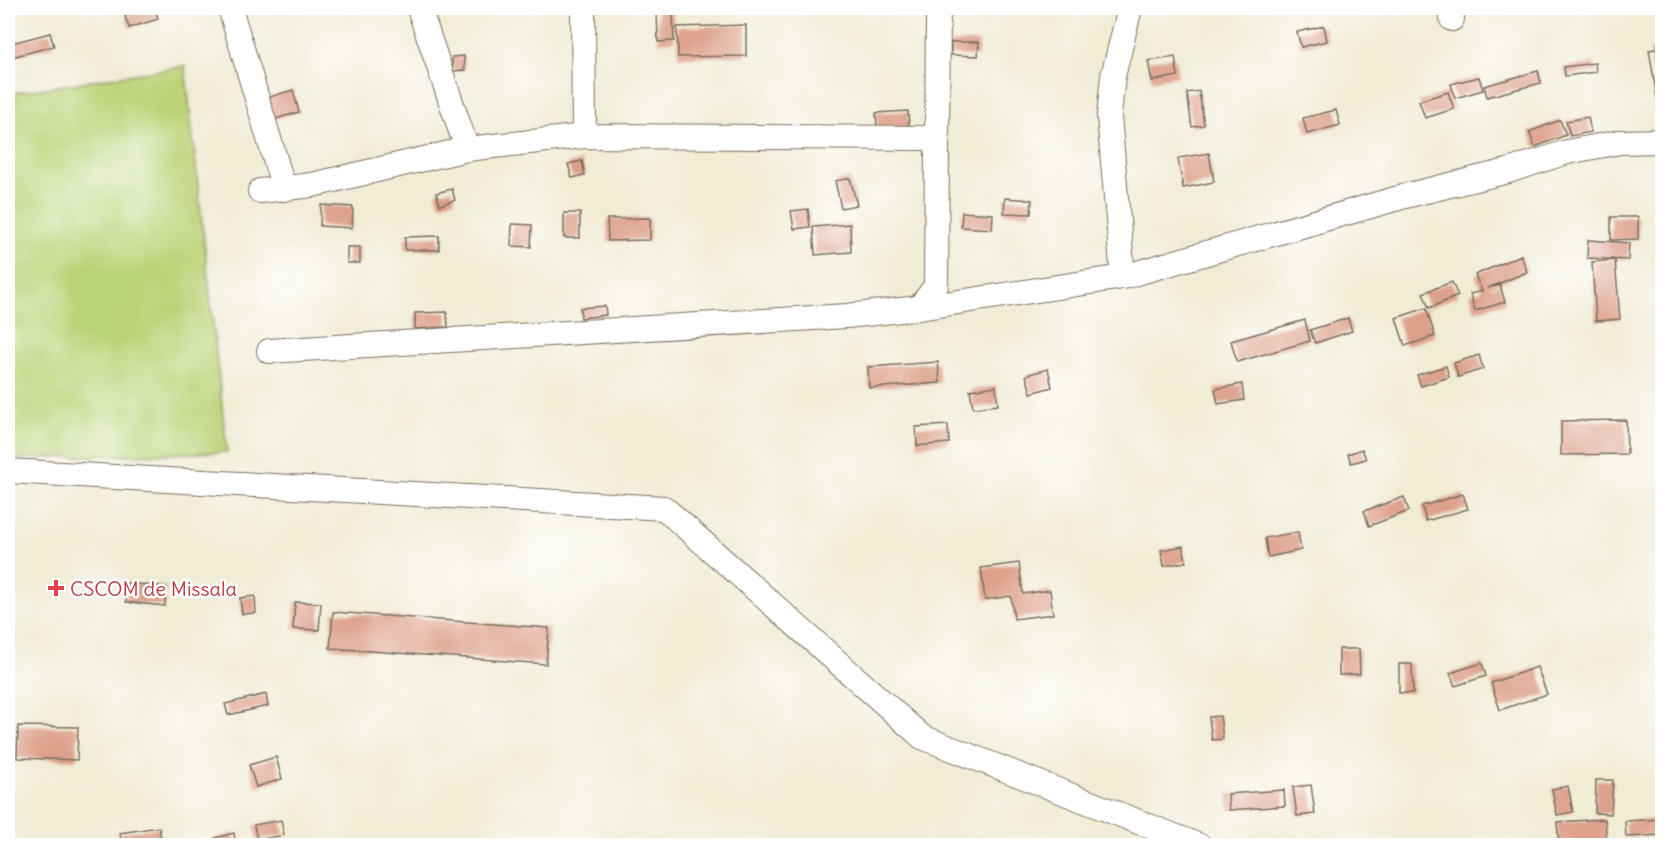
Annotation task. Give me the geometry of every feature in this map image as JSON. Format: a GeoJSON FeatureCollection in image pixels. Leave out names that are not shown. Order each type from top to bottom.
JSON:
{"type":"FeatureCollection","features":[{"type":"Feature","properties":{"kind":"street"},"geometry":{"type":"LineString","coordinates":[[230,8],[272,190],[312,185],[467,150],[584,136],[935,138]]}},
{"type":"Feature","properties":{"kind":"street"},"geometry":{"type":"LineString","coordinates":[[419,8],[467,150]]}},
{"type":"Feature","properties":{"kind":"street"},"geometry":{"type":"LineString","coordinates":[[583,8],[584,136]]}},
{"type":"Feature","properties":{"kind":"street"},"geometry":{"type":"LineString","coordinates":[[919,308],[936,286],[935,138],[938,8]]}},
{"type":"Feature","properties":{"kind":"street"},"geometry":{"type":"LineString","coordinates":[[1123,277],[1108,116],[1113,75],[1130,8]]}},
{"type":"Feature","properties":{"kind":"street"},"geometry":{"type":"LineString","coordinates":[[269,351],[847,316],[919,308],[1123,277],[1409,195],[1508,171],[1567,152],[1620,142],[1662,141]]}},
{"type":"Feature","properties":{"kind":"street"},"geometry":{"type":"LineString","coordinates":[[8,471],[664,508],[922,737],[1200,846]]}},
{"type":"Feature","properties":{"kind":"green space"},"geometry":{"type":"Polygon","coordinates":[[[185,66],[227,452],[8,459],[8,94],[185,66]]]}},
{"type":"Feature","properties":{"kind":"building"},"geometry":{"type":"Polygon","coordinates":[[[155,8],[158,19],[129,28],[125,16],[155,8]]]}},
{"type":"Feature","properties":{"kind":"building"},"geometry":{"type":"Polygon","coordinates":[[[657,8],[673,8],[674,41],[658,42],[657,8]]]}},
{"type":"Feature","properties":{"kind":"building"},"geometry":{"type":"Polygon","coordinates":[[[746,25],[746,56],[678,57],[677,27],[746,25]]]}},
{"type":"Feature","properties":{"kind":"building"},"geometry":{"type":"Polygon","coordinates":[[[1324,26],[1327,41],[1301,47],[1297,32],[1324,26]]]}},
{"type":"Feature","properties":{"kind":"building"},"geometry":{"type":"Polygon","coordinates":[[[50,33],[54,46],[8,58],[8,44],[50,33]]]}},
{"type":"Feature","properties":{"kind":"building"},"geometry":{"type":"Polygon","coordinates":[[[951,42],[979,42],[978,56],[951,55],[951,42]]]}},
{"type":"Feature","properties":{"kind":"building"},"geometry":{"type":"Polygon","coordinates":[[[1662,48],[1662,103],[1658,104],[1649,50],[1662,48]]]}},
{"type":"Feature","properties":{"kind":"building"},"geometry":{"type":"Polygon","coordinates":[[[464,56],[465,70],[453,71],[452,57],[464,56]]]}},
{"type":"Feature","properties":{"kind":"building"},"geometry":{"type":"Polygon","coordinates":[[[1175,57],[1178,76],[1152,81],[1148,61],[1175,57]]]}},
{"type":"Feature","properties":{"kind":"building"},"geometry":{"type":"Polygon","coordinates":[[[1595,63],[1596,72],[1565,76],[1564,67],[1595,63]]]}},
{"type":"Feature","properties":{"kind":"building"},"geometry":{"type":"Polygon","coordinates":[[[1538,71],[1541,83],[1487,97],[1484,86],[1538,71]]]}},
{"type":"Feature","properties":{"kind":"building"},"geometry":{"type":"Polygon","coordinates":[[[1479,77],[1483,90],[1455,98],[1451,84],[1479,77]]]}},
{"type":"Feature","properties":{"kind":"building"},"geometry":{"type":"Polygon","coordinates":[[[293,90],[299,112],[269,121],[263,99],[293,90]]]}},
{"type":"Feature","properties":{"kind":"building"},"geometry":{"type":"Polygon","coordinates":[[[1199,91],[1204,125],[1192,127],[1187,93],[1199,91]]]}},
{"type":"Feature","properties":{"kind":"building"},"geometry":{"type":"Polygon","coordinates":[[[1448,92],[1454,109],[1425,118],[1419,101],[1448,92]]]}},
{"type":"Feature","properties":{"kind":"building"},"geometry":{"type":"Polygon","coordinates":[[[1336,110],[1340,125],[1307,134],[1303,118],[1336,110]]]}},
{"type":"Feature","properties":{"kind":"building"},"geometry":{"type":"Polygon","coordinates":[[[908,111],[909,128],[877,129],[876,113],[908,111]]]}},
{"type":"Feature","properties":{"kind":"building"},"geometry":{"type":"Polygon","coordinates":[[[1588,117],[1591,132],[1570,136],[1566,121],[1588,117]]]}},
{"type":"Feature","properties":{"kind":"building"},"geometry":{"type":"Polygon","coordinates":[[[1560,120],[1566,135],[1535,147],[1529,132],[1560,120]]]}},
{"type":"Feature","properties":{"kind":"building"},"geometry":{"type":"Polygon","coordinates":[[[1209,153],[1214,182],[1183,188],[1178,158],[1209,153]]]}},
{"type":"Feature","properties":{"kind":"building"},"geometry":{"type":"Polygon","coordinates":[[[582,161],[585,175],[572,178],[568,164],[582,161]]]}},
{"type":"Feature","properties":{"kind":"building"},"geometry":{"type":"Polygon","coordinates":[[[850,178],[857,205],[841,208],[835,181],[850,178]]]}},
{"type":"Feature","properties":{"kind":"building"},"geometry":{"type":"Polygon","coordinates":[[[452,189],[455,200],[440,205],[436,193],[452,189]]]}},
{"type":"Feature","properties":{"kind":"building"},"geometry":{"type":"Polygon","coordinates":[[[1005,198],[1032,200],[1031,214],[1004,213],[1005,198]]]}},
{"type":"Feature","properties":{"kind":"building"},"geometry":{"type":"Polygon","coordinates":[[[321,205],[353,207],[352,228],[320,226],[321,205]]]}},
{"type":"Feature","properties":{"kind":"building"},"geometry":{"type":"Polygon","coordinates":[[[808,209],[810,227],[794,229],[791,211],[808,209]]]}},
{"type":"Feature","properties":{"kind":"building"},"geometry":{"type":"Polygon","coordinates":[[[962,212],[993,214],[992,229],[961,227],[962,212]]]}},
{"type":"Feature","properties":{"kind":"building"},"geometry":{"type":"Polygon","coordinates":[[[564,213],[580,213],[580,238],[564,238],[564,213]]]}},
{"type":"Feature","properties":{"kind":"building"},"geometry":{"type":"Polygon","coordinates":[[[1611,217],[1638,217],[1638,239],[1611,240],[1611,217]]]}},
{"type":"Feature","properties":{"kind":"building"},"geometry":{"type":"Polygon","coordinates":[[[650,218],[650,240],[608,241],[607,219],[650,218]]]}},
{"type":"Feature","properties":{"kind":"building"},"geometry":{"type":"Polygon","coordinates":[[[512,224],[532,225],[531,247],[511,246],[512,224]]]}},
{"type":"Feature","properties":{"kind":"building"},"geometry":{"type":"Polygon","coordinates":[[[850,224],[851,252],[815,255],[813,227],[850,224]]]}},
{"type":"Feature","properties":{"kind":"building"},"geometry":{"type":"Polygon","coordinates":[[[439,236],[439,250],[405,250],[405,237],[439,236]]]}},
{"type":"Feature","properties":{"kind":"building"},"geometry":{"type":"Polygon","coordinates":[[[1588,240],[1629,243],[1628,260],[1587,258],[1588,240]]]}},
{"type":"Feature","properties":{"kind":"building"},"geometry":{"type":"Polygon","coordinates":[[[347,247],[360,247],[360,263],[347,263],[347,247]]]}},
{"type":"Feature","properties":{"kind":"building"},"geometry":{"type":"Polygon","coordinates":[[[1521,255],[1527,272],[1488,288],[1500,285],[1505,302],[1475,311],[1470,294],[1482,291],[1475,275],[1521,255]]]}},
{"type":"Feature","properties":{"kind":"building"},"geometry":{"type":"Polygon","coordinates":[[[1615,260],[1620,319],[1596,321],[1592,262],[1615,260]]]}},
{"type":"Feature","properties":{"kind":"building"},"geometry":{"type":"Polygon","coordinates":[[[1452,282],[1458,296],[1429,308],[1423,293],[1452,282]]]}},
{"type":"Feature","properties":{"kind":"building"},"geometry":{"type":"Polygon","coordinates":[[[605,306],[606,315],[581,318],[580,308],[605,306]]]}},
{"type":"Feature","properties":{"kind":"building"},"geometry":{"type":"Polygon","coordinates":[[[1426,308],[1435,336],[1405,346],[1396,318],[1426,308]]]}},
{"type":"Feature","properties":{"kind":"building"},"geometry":{"type":"Polygon","coordinates":[[[447,312],[448,327],[415,329],[415,313],[447,312]]]}},
{"type":"Feature","properties":{"kind":"building"},"geometry":{"type":"Polygon","coordinates":[[[1348,318],[1352,331],[1315,343],[1310,330],[1348,318]]]}},
{"type":"Feature","properties":{"kind":"building"},"geometry":{"type":"Polygon","coordinates":[[[1305,320],[1310,341],[1237,362],[1231,341],[1305,320]]]}},
{"type":"Feature","properties":{"kind":"building"},"geometry":{"type":"Polygon","coordinates":[[[1479,355],[1483,369],[1458,377],[1454,363],[1479,355]]]}},
{"type":"Feature","properties":{"kind":"building"},"geometry":{"type":"Polygon","coordinates":[[[938,362],[940,383],[869,388],[868,367],[938,362]]]}},
{"type":"Feature","properties":{"kind":"building"},"geometry":{"type":"Polygon","coordinates":[[[1446,366],[1449,377],[1421,386],[1417,375],[1446,366]]]}},
{"type":"Feature","properties":{"kind":"building"},"geometry":{"type":"Polygon","coordinates":[[[1048,369],[1052,387],[1031,393],[1026,375],[1048,369]]]}},
{"type":"Feature","properties":{"kind":"building"},"geometry":{"type":"Polygon","coordinates":[[[1242,384],[1244,400],[1218,404],[1215,389],[1242,384]]]}},
{"type":"Feature","properties":{"kind":"building"},"geometry":{"type":"Polygon","coordinates":[[[996,386],[998,405],[973,408],[970,390],[996,386]]]}},
{"type":"Feature","properties":{"kind":"building"},"geometry":{"type":"Polygon","coordinates":[[[1626,420],[1627,454],[1561,455],[1561,421],[1626,420]]]}},
{"type":"Feature","properties":{"kind":"building"},"geometry":{"type":"Polygon","coordinates":[[[948,425],[949,443],[917,446],[916,427],[948,425]]]}},
{"type":"Feature","properties":{"kind":"building"},"geometry":{"type":"Polygon","coordinates":[[[1362,449],[1366,459],[1351,463],[1348,454],[1362,449]]]}},
{"type":"Feature","properties":{"kind":"building"},"geometry":{"type":"Polygon","coordinates":[[[1463,494],[1468,509],[1426,521],[1422,506],[1463,494]]]}},
{"type":"Feature","properties":{"kind":"building"},"geometry":{"type":"Polygon","coordinates":[[[1404,497],[1409,511],[1369,526],[1364,511],[1404,497]]]}},
{"type":"Feature","properties":{"kind":"building"},"geometry":{"type":"Polygon","coordinates":[[[1298,532],[1301,550],[1268,557],[1265,538],[1298,532]]]}},
{"type":"Feature","properties":{"kind":"building"},"geometry":{"type":"Polygon","coordinates":[[[1183,546],[1186,562],[1164,566],[1161,550],[1183,546]]]}},
{"type":"Feature","properties":{"kind":"building"},"geometry":{"type":"Polygon","coordinates":[[[1019,563],[1023,594],[1050,590],[1053,614],[1014,619],[1011,596],[985,600],[981,568],[1019,563]]]}},
{"type":"Feature","properties":{"kind":"building"},"geometry":{"type":"Polygon","coordinates":[[[127,583],[166,587],[165,606],[126,602],[127,583]]]}},
{"type":"Feature","properties":{"kind":"building"},"geometry":{"type":"Polygon","coordinates":[[[255,596],[256,613],[242,614],[240,598],[255,596]]]}},
{"type":"Feature","properties":{"kind":"building"},"geometry":{"type":"Polygon","coordinates":[[[295,602],[321,603],[319,630],[293,629],[295,602]]]}},
{"type":"Feature","properties":{"kind":"building"},"geometry":{"type":"Polygon","coordinates":[[[333,612],[549,628],[546,664],[330,648],[333,612]]]}},
{"type":"Feature","properties":{"kind":"building"},"geometry":{"type":"Polygon","coordinates":[[[1339,649],[1359,649],[1360,674],[1339,675],[1339,649]]]}},
{"type":"Feature","properties":{"kind":"building"},"geometry":{"type":"Polygon","coordinates":[[[1482,663],[1486,676],[1455,686],[1450,673],[1482,663]]]}},
{"type":"Feature","properties":{"kind":"building"},"geometry":{"type":"Polygon","coordinates":[[[1399,664],[1412,664],[1413,693],[1399,693],[1399,664]]]}},
{"type":"Feature","properties":{"kind":"building"},"geometry":{"type":"Polygon","coordinates":[[[1537,667],[1547,694],[1500,710],[1491,683],[1537,667]]]}},
{"type":"Feature","properties":{"kind":"building"},"geometry":{"type":"Polygon","coordinates":[[[266,694],[268,706],[228,715],[225,704],[266,694]]]}},
{"type":"Feature","properties":{"kind":"building"},"geometry":{"type":"Polygon","coordinates":[[[1220,716],[1223,739],[1212,740],[1209,717],[1220,716]]]}},
{"type":"Feature","properties":{"kind":"building"},"geometry":{"type":"Polygon","coordinates":[[[18,726],[78,727],[77,760],[17,758],[18,726]]]}},
{"type":"Feature","properties":{"kind":"building"},"geometry":{"type":"Polygon","coordinates":[[[276,757],[282,779],[256,787],[249,765],[276,757]]]}},
{"type":"Feature","properties":{"kind":"building"},"geometry":{"type":"Polygon","coordinates":[[[1596,780],[1613,780],[1611,814],[1595,813],[1596,780]]]}},
{"type":"Feature","properties":{"kind":"building"},"geometry":{"type":"Polygon","coordinates":[[[1311,785],[1315,814],[1297,816],[1293,787],[1311,785]]]}},
{"type":"Feature","properties":{"kind":"building"},"geometry":{"type":"Polygon","coordinates":[[[1568,786],[1573,812],[1557,815],[1552,789],[1568,786]]]}},
{"type":"Feature","properties":{"kind":"building"},"geometry":{"type":"Polygon","coordinates":[[[1284,790],[1285,806],[1229,810],[1228,794],[1284,790]]]}},
{"type":"Feature","properties":{"kind":"building"},"geometry":{"type":"Polygon","coordinates":[[[1605,819],[1607,846],[1559,846],[1557,822],[1605,819]]]}},
{"type":"Feature","properties":{"kind":"building"},"geometry":{"type":"Polygon","coordinates":[[[1662,819],[1662,835],[1626,837],[1625,821],[1662,819]]]}},
{"type":"Feature","properties":{"kind":"building"},"geometry":{"type":"Polygon","coordinates":[[[281,820],[284,835],[257,840],[254,825],[281,820]]]}},
{"type":"Feature","properties":{"kind":"building"},"geometry":{"type":"Polygon","coordinates":[[[159,827],[162,845],[122,846],[120,833],[159,827]]]}},
{"type":"Feature","properties":{"kind":"building"},"geometry":{"type":"Polygon","coordinates":[[[234,833],[236,846],[217,846],[215,838],[234,833]]]}},
{"type":"Feature","properties":{"kind":"place","name":"CSCOM de Missala"},"geometry":{"type":"Point","coordinates":[56,588]}}]}
